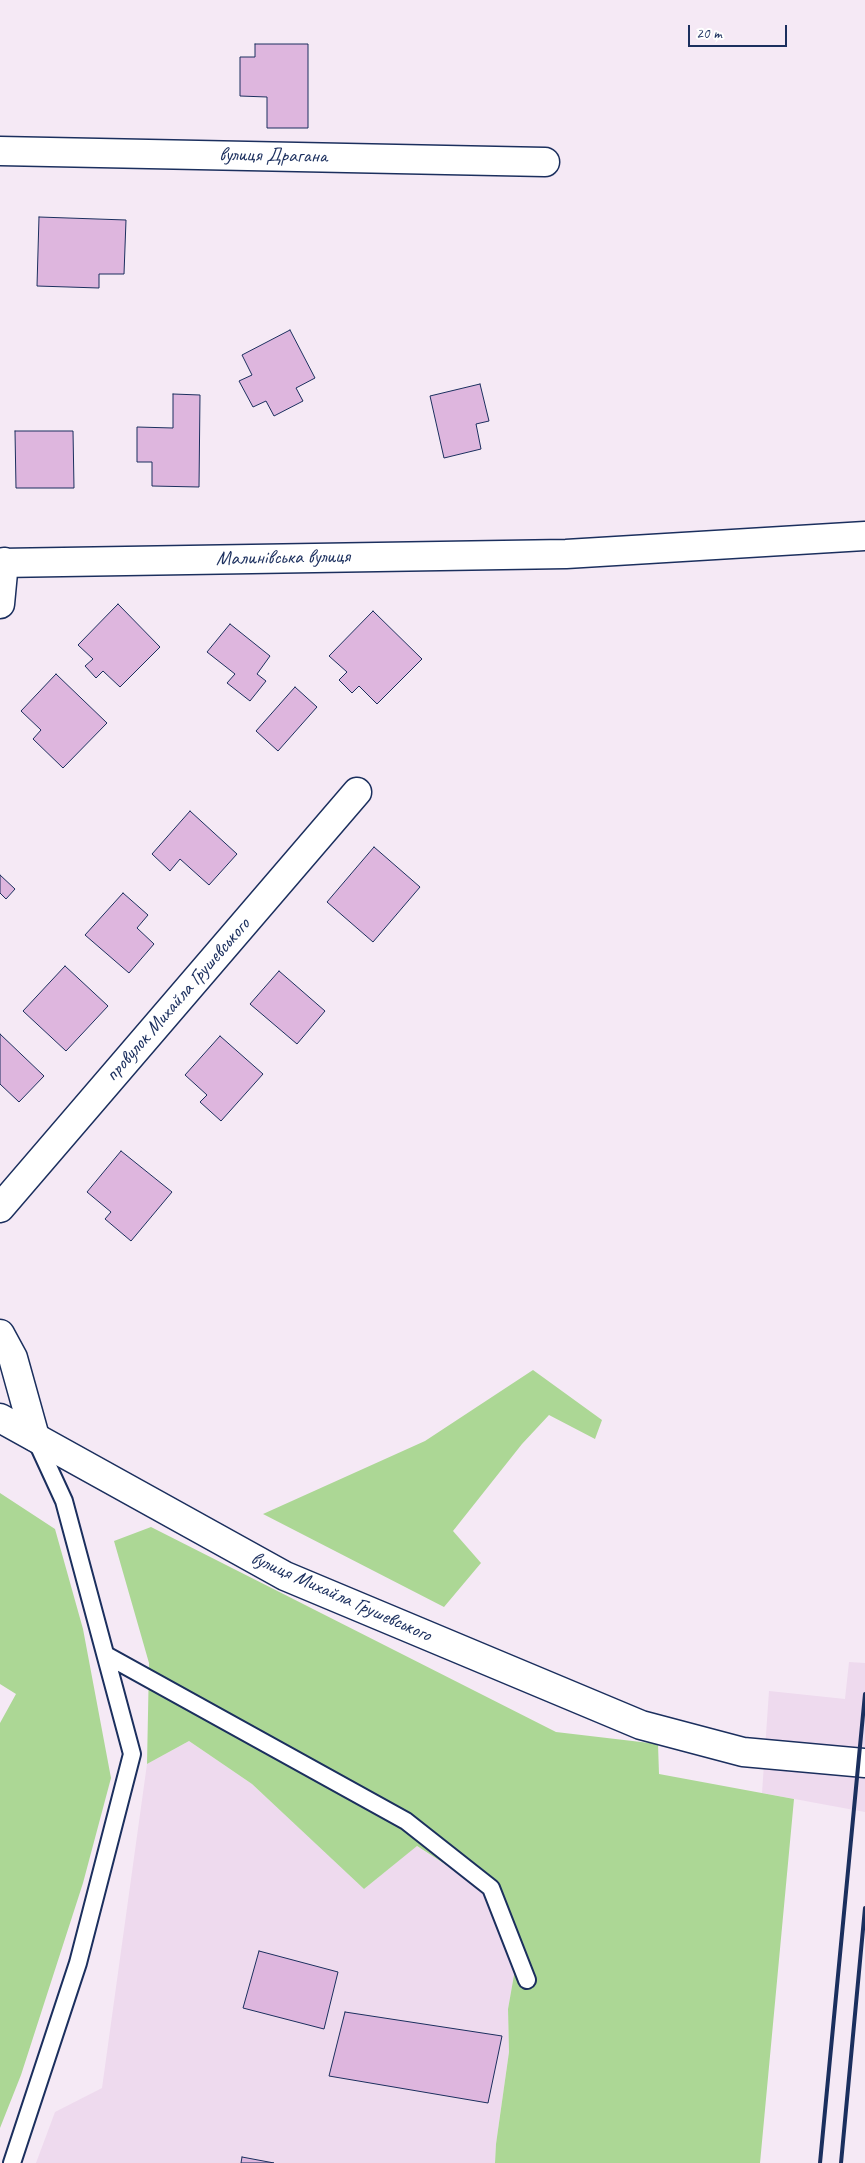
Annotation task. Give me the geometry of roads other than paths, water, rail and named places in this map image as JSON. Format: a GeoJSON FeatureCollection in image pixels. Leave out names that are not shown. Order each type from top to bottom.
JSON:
{"type":"FeatureCollection","features":[{"type":"Feature","properties":{"kind":"street","name":"вулиця Драгана"},"geometry":{"type":"LineString","coordinates":[[0,151],[545,162]]}},
{"type":"Feature","properties":{"kind":"street","name":"Малинівська вулиця"},"geometry":{"type":"LineString","coordinates":[[2,562],[566,554],[865,536]]}},
{"type":"Feature","properties":{"kind":"street"},"geometry":{"type":"LineString","coordinates":[[0,604],[2,562]]}},
{"type":"Feature","properties":{"kind":"street","name":"провулок Михайла Грушевського"},"geometry":{"type":"LineString","coordinates":[[0,1208],[357,792]]}},
{"type":"Feature","properties":{"kind":"street"},"geometry":{"type":"LineString","coordinates":[[0,1334],[13,1358],[35,1437]]}},
{"type":"Feature","properties":{"kind":"street","name":"вулиця Михайла Грушевського"},"geometry":{"type":"LineString","coordinates":[[0,1418],[285,1576],[641,1725],[743,1752],[865,1763]]}},
{"type":"Feature","properties":{"kind":"lane"},"geometry":{"type":"LineString","coordinates":[[12,2163],[78,1963],[132,1754],[64,1501],[35,1437]]}},
{"type":"Feature","properties":{"kind":"lane"},"geometry":{"type":"LineString","coordinates":[[106,1655],[406,1821],[491,1888],[527,1980]]}},
{"type":"Feature","properties":{"kind":"railway"},"geometry":{"type":"LineString","coordinates":[[820,2163],[865,1694]]}},
{"type":"Feature","properties":{"kind":"railway"},"geometry":{"type":"LineString","coordinates":[[841,2163],[865,1908]]}}]}
